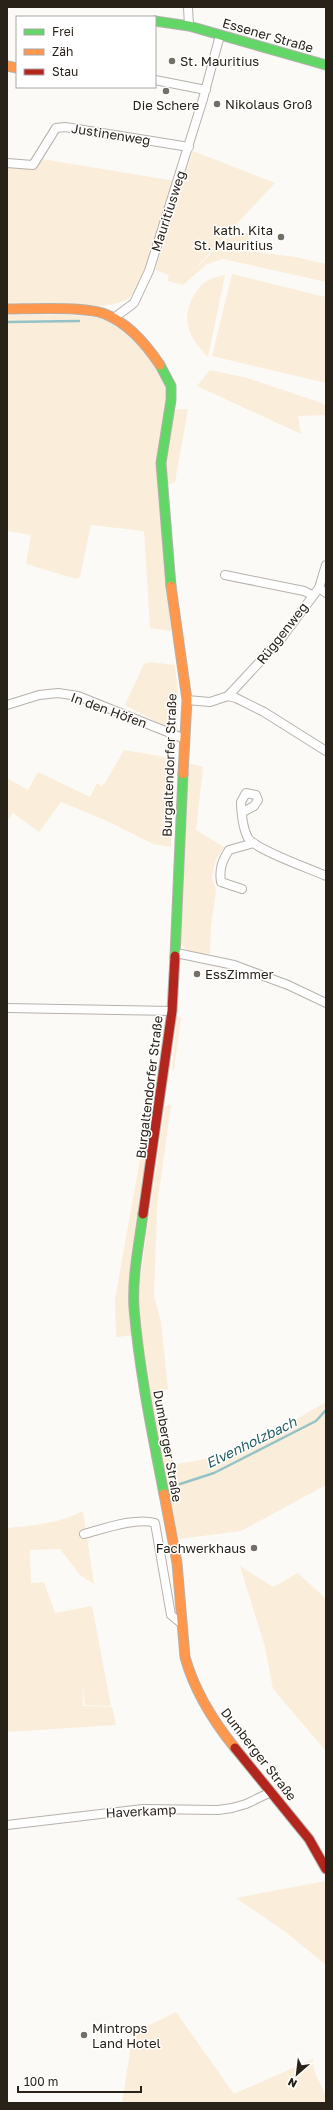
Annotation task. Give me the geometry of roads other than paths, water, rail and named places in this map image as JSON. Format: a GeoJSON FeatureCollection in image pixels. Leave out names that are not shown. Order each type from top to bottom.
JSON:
{"type":"FeatureCollection","features":[{"type":"Feature","properties":{"kind":"main road","name":"Essener Straße"},"geometry":{"type":"LineString","coordinates":[[156,21],[189,26],[326,64]]}},
{"type":"Feature","properties":{"kind":"main road","name":"Burgaltendorfer Straße"},"geometry":{"type":"LineString","coordinates":[[7,310],[87,310],[103,313],[114,318],[130,329],[153,354],[164,370],[171,386],[171,400],[162,457],[161,480],[168,574],[187,700],[180,813],[176,953],[172,1011],[152,1162],[134,1278],[134,1307],[139,1343]]}},
{"type":"Feature","properties":{"kind":"main road","name":"Dumberger Straße"},"geometry":{"type":"LineString","coordinates":[[139,1343],[155,1452],[177,1563],[185,1657],[189,1672],[201,1697],[230,1742],[309,1839],[326,1869]]}},
{"type":"Feature","properties":{"kind":"street"},"geometry":{"type":"LineString","coordinates":[[188,7],[189,26]]}},
{"type":"Feature","properties":{"kind":"street","name":"Mauritiusweg"},"geometry":{"type":"LineString","coordinates":[[114,318],[134,303],[142,289],[189,147],[220,35]]}},
{"type":"Feature","properties":{"kind":"street"},"geometry":{"type":"LineString","coordinates":[[156,80],[205,92]]}},
{"type":"Feature","properties":{"kind":"street","name":"Justinenweg"},"geometry":{"type":"LineString","coordinates":[[7,163],[33,165],[56,128],[65,127],[189,147]]}},
{"type":"Feature","properties":{"kind":"street","name":"Rüggenweg"},"geometry":{"type":"LineString","coordinates":[[228,696],[280,640],[312,595],[319,588],[326,565]]}},
{"type":"Feature","properties":{"kind":"street"},"geometry":{"type":"LineString","coordinates":[[225,575],[304,591],[312,595]]}},
{"type":"Feature","properties":{"kind":"street"},"geometry":{"type":"LineString","coordinates":[[319,588],[326,593]]}},
{"type":"Feature","properties":{"kind":"street","name":"In den Höfen"},"geometry":{"type":"LineString","coordinates":[[7,705],[38,695],[58,693],[78,696],[185,739]]}},
{"type":"Feature","properties":{"kind":"street"},"geometry":{"type":"LineString","coordinates":[[187,700],[210,702],[228,696],[248,702],[326,751]]}},
{"type":"Feature","properties":{"kind":"street"},"geometry":{"type":"LineString","coordinates":[[244,812],[243,823],[249,839],[254,843],[326,876]]}},
{"type":"Feature","properties":{"kind":"street"},"geometry":{"type":"LineString","coordinates":[[242,889],[221,882],[220,872],[222,861],[229,850],[254,843]]}},
{"type":"Feature","properties":{"kind":"street"},"geometry":{"type":"LineString","coordinates":[[176,953],[211,959],[249,970],[288,985],[326,1003]]}},
{"type":"Feature","properties":{"kind":"street"},"geometry":{"type":"LineString","coordinates":[[7,1008],[172,1011]]}},
{"type":"Feature","properties":{"kind":"street"},"geometry":{"type":"LineString","coordinates":[[84,1534],[134,1522],[147,1520],[155,1523],[171,1615],[182,1624]]}},
{"type":"Feature","properties":{"kind":"street","name":"Haverkamp"},"geometry":{"type":"LineString","coordinates":[[7,1825],[143,1809],[225,1809],[246,1804],[271,1792]]}},
{"type":"Feature","properties":{"kind":"waterway"},"geometry":{"type":"LineString","coordinates":[[7,322],[79,321]]}},
{"type":"Feature","properties":{"kind":"waterway","name":"Elvenholzbach"},"geometry":{"type":"LineString","coordinates":[[180,1484],[214,1473],[316,1421],[326,1410]]}},
{"type":"Feature","properties":{"kind":"place","name":"St. Mauritius"},"geometry":{"type":"Point","coordinates":[172,61]}},
{"type":"Feature","properties":{"kind":"place","name":"Die Schere"},"geometry":{"type":"Point","coordinates":[166,91]}},
{"type":"Feature","properties":{"kind":"place","name":"Nikolaus Groß"},"geometry":{"type":"Point","coordinates":[217,104]}},
{"type":"Feature","properties":{"kind":"place","name":"kath. Kita St. Mauritius"},"geometry":{"type":"Point","coordinates":[281,237]}},
{"type":"Feature","properties":{"kind":"place","name":"EssZimmer"},"geometry":{"type":"Point","coordinates":[197,974]}},
{"type":"Feature","properties":{"kind":"place","name":"Fachwerkhaus"},"geometry":{"type":"Point","coordinates":[254,1548]}},
{"type":"Feature","properties":{"kind":"place","name":"Mintrops Land Hotel"},"geometry":{"type":"Point","coordinates":[84,2035]}}]}
